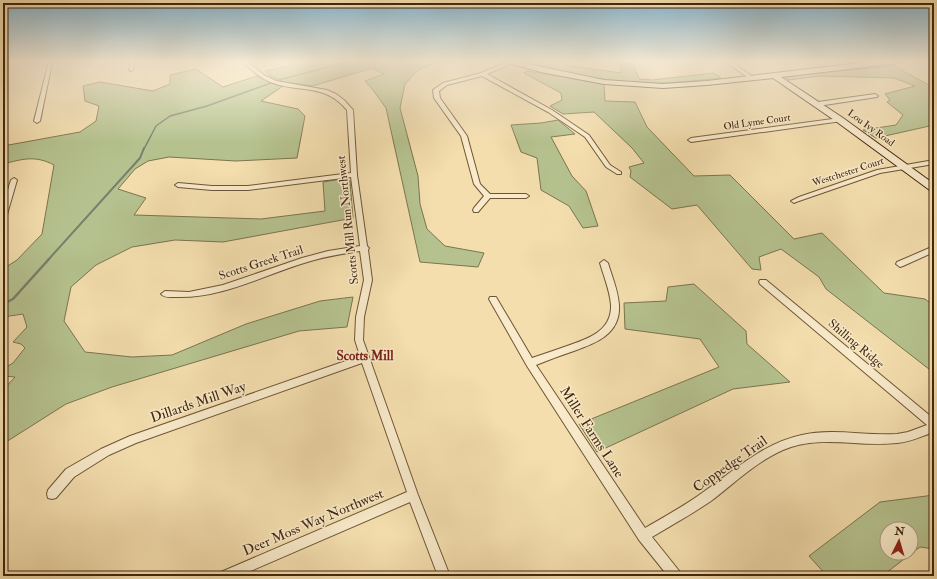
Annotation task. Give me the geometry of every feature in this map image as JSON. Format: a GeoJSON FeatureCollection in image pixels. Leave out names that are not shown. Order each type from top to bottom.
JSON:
{"type":"FeatureCollection","features":[{"type":"Feature","properties":{"kind":"street"},"geometry":{"type":"LineString","coordinates":[[37,121],[45,88]]}},
{"type":"Feature","properties":{"kind":"street","name":"Scotts Mill Run Northwest"},"geometry":{"type":"LineString","coordinates":[[310,88],[333,93],[344,101],[350,110],[354,175],[365,248],[368,280],[360,317],[359,340],[413,495],[444,576]]}},
{"type":"Feature","properties":{"kind":"street"},"geometry":{"type":"LineString","coordinates":[[439,88],[436,90],[437,98],[464,136],[477,184],[488,196],[526,196]]}},
{"type":"Feature","properties":{"kind":"street"},"geometry":{"type":"LineString","coordinates":[[509,88],[550,111],[587,136],[608,166],[619,173]]}},
{"type":"Feature","properties":{"kind":"street","name":"Lou Ivy Road"},"geometry":{"type":"LineString","coordinates":[[794,88],[906,167],[934,189]]}},
{"type":"Feature","properties":{"kind":"street"},"geometry":{"type":"LineString","coordinates":[[818,104],[876,96]]}},
{"type":"Feature","properties":{"kind":"street","name":"Old Lyme Court"},"geometry":{"type":"LineString","coordinates":[[691,140],[840,120]]}},
{"type":"Feature","properties":{"kind":"street","name":"Westchester Court"},"geometry":{"type":"LineString","coordinates":[[794,201],[879,171],[934,162]]}},
{"type":"Feature","properties":{"kind":"street"},"geometry":{"type":"LineString","coordinates":[[178,185],[212,188],[248,188],[354,175]]}},
{"type":"Feature","properties":{"kind":"street"},"geometry":{"type":"LineString","coordinates":[[3,218],[14,180]]}},
{"type":"Feature","properties":{"kind":"street"},"geometry":{"type":"LineString","coordinates":[[476,210],[488,196]]}},
{"type":"Feature","properties":{"kind":"street","name":"Scotts Greek Trail"},"geometry":{"type":"LineString","coordinates":[[165,294],[190,296],[224,288],[308,259],[365,248]]}},
{"type":"Feature","properties":{"kind":"street"},"geometry":{"type":"LineString","coordinates":[[900,264],[934,250]]}},
{"type":"Feature","properties":{"kind":"street"},"geometry":{"type":"LineString","coordinates":[[530,363],[592,341],[608,330],[615,315],[616,307],[604,263]]}},
{"type":"Feature","properties":{"kind":"street","name":"Shilling Ridge"},"geometry":{"type":"LineString","coordinates":[[763,282],[934,426]]}},
{"type":"Feature","properties":{"kind":"street","name":"Miller Farms Lane"},"geometry":{"type":"LineString","coordinates":[[493,299],[530,363],[643,536],[676,576]]}},
{"type":"Feature","properties":{"kind":"street","name":"Dillards Mill Way"},"geometry":{"type":"LineString","coordinates":[[52,494],[70,473],[105,452],[134,439],[366,358]]}},
{"type":"Feature","properties":{"kind":"street","name":"Coppedge Trail"},"geometry":{"type":"LineString","coordinates":[[643,536],[695,505],[774,448],[811,438],[828,436],[891,439],[905,438],[934,426]]}},
{"type":"Feature","properties":{"kind":"street","name":"Deer Moss Way Northwest"},"geometry":{"type":"LineString","coordinates":[[225,576],[413,495]]}},
{"type":"Feature","properties":{"kind":"green space"},"geometry":{"type":"Polygon","coordinates":[[[83,88],[135,88],[153,91],[160,88],[280,88],[261,101],[298,109],[305,116],[297,158],[236,161],[169,157],[148,161],[135,169],[118,189],[146,198],[134,215],[261,219],[325,211],[323,182],[341,179],[350,181],[353,218],[223,242],[175,240],[132,247],[96,265],[71,287],[64,321],[85,352],[132,357],[172,355],[246,324],[320,301],[353,297],[347,327],[299,331],[112,387],[66,404],[3,445],[3,390],[15,377],[3,376],[3,369],[13,363],[25,348],[21,344],[13,342],[27,327],[23,314],[3,317],[3,269],[17,260],[42,234],[54,165],[35,159],[23,159],[3,164],[3,146],[80,132],[96,121],[99,106],[85,101],[83,88]]]}},
{"type":"Feature","properties":{"kind":"green space"},"geometry":{"type":"Polygon","coordinates":[[[371,88],[404,88],[400,108],[418,176],[420,204],[427,229],[445,246],[484,253],[478,267],[420,262],[386,108],[371,88]]]}},
{"type":"Feature","properties":{"kind":"green space"},"geometry":{"type":"Polygon","coordinates":[[[552,88],[604,88],[605,101],[635,102],[647,127],[694,176],[730,175],[794,239],[822,233],[884,293],[925,299],[934,306],[934,373],[826,289],[819,277],[781,249],[759,257],[761,270],[752,269],[697,205],[672,209],[630,177],[631,171],[629,167],[644,163],[632,148],[594,112],[563,114],[550,106],[562,100],[561,93],[552,88]]]}},
{"type":"Feature","properties":{"kind":"green space"},"geometry":{"type":"Polygon","coordinates":[[[907,88],[934,88],[934,125],[876,138],[863,130],[896,125],[903,115],[887,102],[890,100],[885,94],[907,88]]]}},
{"type":"Feature","properties":{"kind":"green space"},"geometry":{"type":"Polygon","coordinates":[[[558,120],[575,134],[551,137],[572,176],[586,191],[598,226],[583,228],[569,206],[541,190],[537,158],[521,152],[511,125],[558,120]]]}},
{"type":"Feature","properties":{"kind":"green space"},"geometry":{"type":"Polygon","coordinates":[[[694,284],[746,331],[747,344],[790,382],[733,389],[597,452],[579,424],[719,367],[700,339],[625,329],[624,303],[666,301],[668,287],[694,284]]]}},
{"type":"Feature","properties":{"kind":"green space"},"geometry":{"type":"Polygon","coordinates":[[[934,495],[934,549],[919,548],[919,521],[879,521],[879,561],[902,561],[882,576],[827,576],[809,556],[880,502],[934,495]]]}},
{"type":"Feature","properties":{"kind":"waterway"},"geometry":{"type":"LineString","coordinates":[[144,149],[156,126],[170,116],[207,106],[257,88]]}},
{"type":"Feature","properties":{"kind":"waterway"},"geometry":{"type":"LineString","coordinates":[[48,260],[140,158],[144,148]]}},
{"type":"Feature","properties":{"kind":"waterway"},"geometry":{"type":"LineString","coordinates":[[3,304],[13,299],[49,259]]}},
{"type":"Feature","properties":{"kind":"district","name":"Scotts Mill"},"geometry":{"type":"Point","coordinates":[365,356]}}]}
